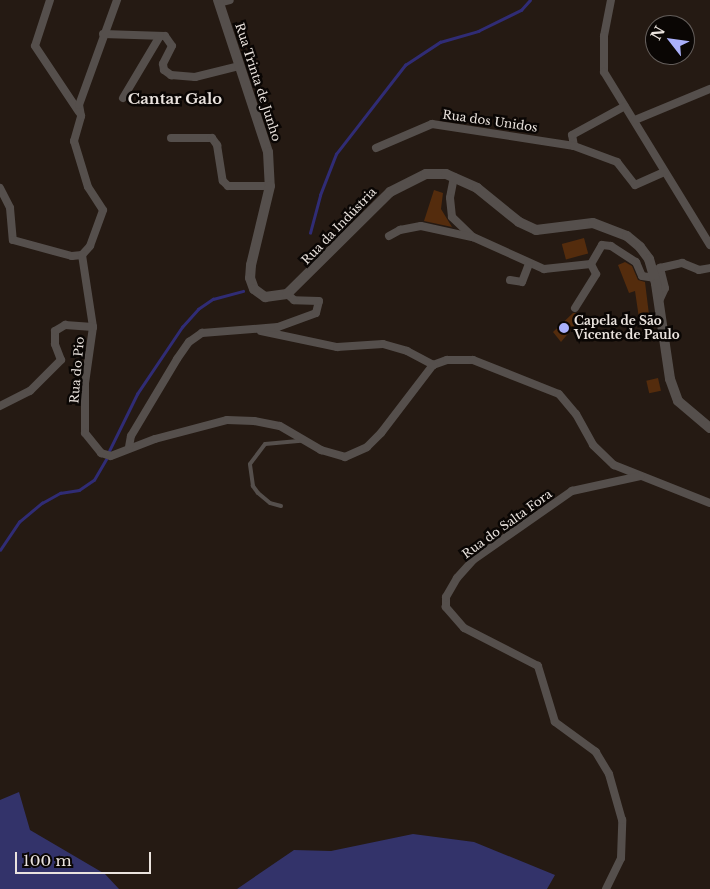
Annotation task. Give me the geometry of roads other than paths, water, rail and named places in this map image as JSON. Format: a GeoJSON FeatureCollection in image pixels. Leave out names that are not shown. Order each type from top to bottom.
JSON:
{"type":"FeatureCollection","features":[{"type":"Feature","properties":{"kind":"street"},"geometry":{"type":"LineString","coordinates":[[50,0],[35,46],[81,116]]}},
{"type":"Feature","properties":{"kind":"street"},"geometry":{"type":"LineString","coordinates":[[0,188],[13,240],[57,254],[82,255],[90,246],[99,229],[103,210],[88,187],[74,141],[81,116],[79,105],[103,34],[117,0]]}},
{"type":"Feature","properties":{"kind":"street"},"geometry":{"type":"LineString","coordinates":[[611,0],[604,36],[604,72],[710,245]]}},
{"type":"Feature","properties":{"kind":"street","name":"Rua Trinta de Junho"},"geometry":{"type":"LineString","coordinates":[[222,1],[239,66],[268,152],[270,186],[251,265],[250,278],[254,289],[265,297],[287,294]]}},
{"type":"Feature","properties":{"kind":"street"},"geometry":{"type":"LineString","coordinates":[[103,34],[119,37],[160,36],[172,46],[163,64],[164,70],[171,75],[195,77],[239,66]]}},
{"type":"Feature","properties":{"kind":"street"},"geometry":{"type":"LineString","coordinates":[[124,98],[160,36]]}},
{"type":"Feature","properties":{"kind":"street"},"geometry":{"type":"LineString","coordinates":[[635,120],[710,89]]}},
{"type":"Feature","properties":{"kind":"street"},"geometry":{"type":"LineString","coordinates":[[574,146],[572,135],[625,106]]}},
{"type":"Feature","properties":{"kind":"street","name":"Rua dos Unidos"},"geometry":{"type":"LineString","coordinates":[[376,148],[432,124],[574,146],[617,162],[635,186],[664,172]]}},
{"type":"Feature","properties":{"kind":"street"},"geometry":{"type":"LineString","coordinates":[[171,138],[212,138],[217,145],[223,181],[228,186],[270,186]]}},
{"type":"Feature","properties":{"kind":"street","name":"Rua da Indústria"},"geometry":{"type":"LineString","coordinates":[[287,294],[390,192],[426,174],[454,177],[477,188],[519,222],[536,230],[593,223],[608,226],[627,236],[644,251],[654,278],[670,379],[678,401],[710,428]]}},
{"type":"Feature","properties":{"kind":"street"},"geometry":{"type":"LineString","coordinates":[[454,177],[450,198],[452,217],[473,237]]}},
{"type":"Feature","properties":{"kind":"street"},"geometry":{"type":"LineString","coordinates":[[389,236],[400,230],[422,226],[473,237],[529,264],[544,269],[560,270],[591,264]]}},
{"type":"Feature","properties":{"kind":"street"},"geometry":{"type":"LineString","coordinates":[[591,264],[602,244],[611,246],[636,262],[642,276],[654,278]]}},
{"type":"Feature","properties":{"kind":"street","name":"Rua do Pio"},"geometry":{"type":"LineString","coordinates":[[82,255],[93,327],[85,383],[85,433],[101,453],[110,456],[129,447],[228,420],[266,423],[311,442],[332,455],[346,457],[367,447],[393,420],[433,365]]}},
{"type":"Feature","properties":{"kind":"street"},"geometry":{"type":"LineString","coordinates":[[659,301],[665,288],[660,268],[682,263],[699,270],[710,268]]}},
{"type":"Feature","properties":{"kind":"street"},"geometry":{"type":"LineString","coordinates":[[510,280],[522,282],[529,264]]}},
{"type":"Feature","properties":{"kind":"street"},"geometry":{"type":"LineString","coordinates":[[576,308],[596,274],[591,264]]}},
{"type":"Feature","properties":{"kind":"street"},"geometry":{"type":"LineString","coordinates":[[129,447],[131,436],[144,413],[189,342],[210,331],[255,330],[278,327],[316,313],[319,301],[294,300],[287,294]]}},
{"type":"Feature","properties":{"kind":"street"},"geometry":{"type":"LineString","coordinates":[[0,406],[30,391],[61,360],[55,344],[55,332],[66,325],[93,327]]}},
{"type":"Feature","properties":{"kind":"street"},"geometry":{"type":"LineString","coordinates":[[255,330],[337,347],[383,344],[407,351],[433,365],[447,360],[473,360],[491,364],[559,394],[567,402],[603,456],[640,476],[710,504]]}},
{"type":"Feature","properties":{"kind":"street","name":"Rua do Salta Fora"},"geometry":{"type":"LineString","coordinates":[[606,889],[621,858],[622,820],[609,774],[596,752],[555,722],[538,666],[464,628],[446,607],[446,597],[457,578],[473,560],[572,491],[640,476]]}},
{"type":"Feature","properties":{"kind":"lane"},"geometry":{"type":"LineString","coordinates":[[281,506],[270,503],[258,493],[253,486],[250,464],[265,444],[311,442]]}},
{"type":"Feature","properties":{"kind":"waterway"},"geometry":{"type":"LineString","coordinates":[[310,233],[320,195],[336,154],[405,65],[440,42],[478,31],[521,10],[530,0]]}},
{"type":"Feature","properties":{"kind":"waterway"},"geometry":{"type":"LineString","coordinates":[[109,451],[137,394],[182,327],[198,309],[213,299],[243,291]]}},
{"type":"Feature","properties":{"kind":"waterway"},"geometry":{"type":"LineString","coordinates":[[0,550],[19,522],[42,503],[60,493],[79,490],[94,480],[106,459]]}},
{"type":"Feature","properties":{"kind":"place","name":"Capela de São Vicente de Paulo"},"geometry":{"type":"Point","coordinates":[564,328]}},
{"type":"Feature","properties":{"kind":"district","name":"Cantar Galo"},"geometry":{"type":"Point","coordinates":[175,99]}}]}
